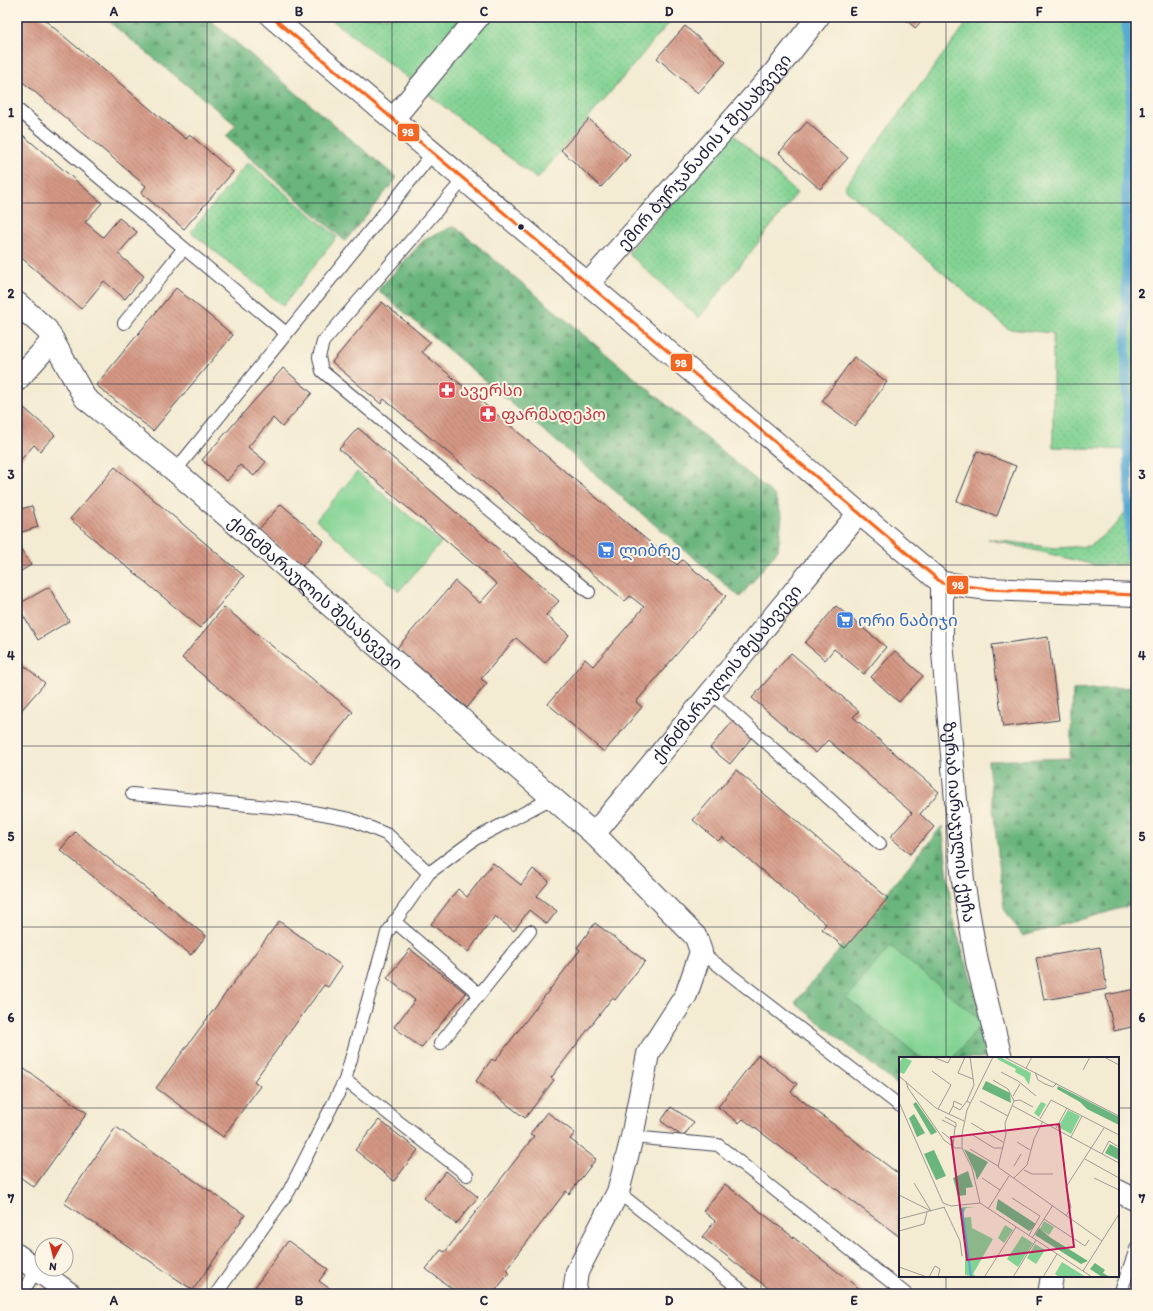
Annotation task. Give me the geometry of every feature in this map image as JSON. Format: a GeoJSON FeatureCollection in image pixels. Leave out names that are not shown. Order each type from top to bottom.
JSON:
{"type":"FeatureCollection","features":[{"type":"Feature","properties":{"kind":"street"},"geometry":{"type":"LineString","coordinates":[[272,17],[942,583],[990,590],[1136,595]]}},
{"type":"Feature","properties":{"kind":"street"},"geometry":{"type":"LineString","coordinates":[[393,119],[478,17]]}},
{"type":"Feature","properties":{"kind":"street","name":"ემირ ბურჯანაძის I შესახვევი"},"geometry":{"type":"LineString","coordinates":[[588,284],[774,73],[818,17]]}},
{"type":"Feature","properties":{"kind":"street","name":"ქინძმარაულის შესახვევი"},"geometry":{"type":"LineString","coordinates":[[17,303],[47,330],[85,398],[174,471],[594,834],[696,937],[700,952]]}},
{"type":"Feature","properties":{"kind":"street"},"geometry":{"type":"LineString","coordinates":[[17,380],[53,340]]}},
{"type":"Feature","properties":{"kind":"street","name":"ქინძმარაულის შესახვევი"},"geometry":{"type":"LineString","coordinates":[[594,834],[859,513]]}},
{"type":"Feature","properties":{"kind":"street","name":"ზურაბ იარაჯულის ქუჩა"},"geometry":{"type":"LineString","coordinates":[[942,583],[942,641],[963,881],[977,962],[1001,1057]]}},
{"type":"Feature","properties":{"kind":"street"},"geometry":{"type":"LineString","coordinates":[[574,1294],[578,1272],[618,1192],[632,1137],[648,1054],[686,995],[700,952]]}},
{"type":"Feature","properties":{"kind":"street"},"geometry":{"type":"LineString","coordinates":[[1119,1192],[1136,1200]]}},
{"type":"Feature","properties":{"kind":"street"},"geometry":{"type":"LineString","coordinates":[[17,1255],[34,1268]]}},
{"type":"Feature","properties":{"kind":"street"},"geometry":{"type":"LineString","coordinates":[[47,1277],[70,1294]]}},
{"type":"Feature","properties":{"kind":"street"},"geometry":{"type":"LineString","coordinates":[[1049,1294],[1052,1277]]}},
{"type":"Feature","properties":{"kind":"lane"},"geometry":{"type":"LineString","coordinates":[[17,109],[286,333]]}},
{"type":"Feature","properties":{"kind":"lane"},"geometry":{"type":"LineString","coordinates":[[174,471],[432,153]]}},
{"type":"Feature","properties":{"kind":"lane"},"geometry":{"type":"LineString","coordinates":[[464,179],[323,342],[319,357],[322,371],[589,592]]}},
{"type":"Feature","properties":{"kind":"lane"},"geometry":{"type":"LineString","coordinates":[[124,323],[184,248]]}},
{"type":"Feature","properties":{"kind":"lane"},"geometry":{"type":"LineString","coordinates":[[711,693],[880,844]]}},
{"type":"Feature","properties":{"kind":"lane"},"geometry":{"type":"LineString","coordinates":[[132,794],[302,810],[350,819],[388,835],[429,873]]}},
{"type":"Feature","properties":{"kind":"lane"},"geometry":{"type":"LineString","coordinates":[[216,1294],[289,1191],[345,1080],[387,933],[394,921],[429,873],[475,839],[552,798]]}},
{"type":"Feature","properties":{"kind":"lane"},"geometry":{"type":"LineString","coordinates":[[394,921],[479,994]]}},
{"type":"Feature","properties":{"kind":"lane"},"geometry":{"type":"LineString","coordinates":[[440,1044],[530,930]]}},
{"type":"Feature","properties":{"kind":"lane"},"geometry":{"type":"LineString","coordinates":[[700,952],[899,1105]]}},
{"type":"Feature","properties":{"kind":"lane"},"geometry":{"type":"LineString","coordinates":[[345,1080],[467,1175]]}},
{"type":"Feature","properties":{"kind":"lane"},"geometry":{"type":"LineString","coordinates":[[632,1137],[718,1145],[906,1294]]}},
{"type":"Feature","properties":{"kind":"lane"},"geometry":{"type":"LineString","coordinates":[[618,1192],[746,1294]]}},
{"type":"Feature","properties":{"kind":"lane"},"geometry":{"type":"LineString","coordinates":[[1120,1294],[1135,1254]]}},
{"type":"Feature","properties":{"kind":"lane"},"geometry":{"type":"LineString","coordinates":[[21,1294],[34,1274]]}},
{"type":"Feature","properties":{"kind":"green space"},"geometry":{"type":"Polygon","coordinates":[[[103,17],[206,17],[397,178],[345,241],[226,137],[236,125],[103,17]]]}},
{"type":"Feature","properties":{"kind":"green space"},"geometry":{"type":"Polygon","coordinates":[[[328,17],[463,17],[412,81],[328,17]]]}},
{"type":"Feature","properties":{"kind":"green space"},"geometry":{"type":"Polygon","coordinates":[[[490,17],[674,17],[537,179],[428,94],[490,17]]]}},
{"type":"Feature","properties":{"kind":"green space"},"geometry":{"type":"Polygon","coordinates":[[[971,17],[1136,17],[1136,450],[1053,447],[1053,333],[1008,329],[844,188],[971,17]]]}},
{"type":"Feature","properties":{"kind":"green space"},"geometry":{"type":"Polygon","coordinates":[[[733,134],[797,193],[699,318],[628,253],[733,134]]]}},
{"type":"Feature","properties":{"kind":"green space"},"geometry":{"type":"Polygon","coordinates":[[[248,162],[337,237],[283,306],[191,232],[248,162]]]}},
{"type":"Feature","properties":{"kind":"green space"},"geometry":{"type":"Polygon","coordinates":[[[454,226],[774,495],[782,516],[778,550],[740,597],[378,290],[425,239],[454,226]]]}},
{"type":"Feature","properties":{"kind":"green space"},"geometry":{"type":"Polygon","coordinates":[[[357,472],[441,543],[399,591],[316,520],[357,472]]]}},
{"type":"Feature","properties":{"kind":"green space"},"geometry":{"type":"Polygon","coordinates":[[[1136,499],[1136,564],[1095,565],[988,539],[1055,548],[1090,546],[1116,525],[1136,499]]]}},
{"type":"Feature","properties":{"kind":"green space"},"geometry":{"type":"Polygon","coordinates":[[[1136,687],[1136,904],[1023,936],[1004,909],[988,761],[1070,758],[1073,690],[1136,687]]]}},
{"type":"Feature","properties":{"kind":"green space"},"geometry":{"type":"Polygon","coordinates":[[[942,826],[953,921],[996,1057],[954,1057],[982,1022],[847,998],[920,1057],[899,1057],[899,1086],[795,1003],[942,826]]]}},
{"type":"Feature","properties":{"kind":"green space"},"geometry":{"type":"Polygon","coordinates":[[[890,946],[983,1022],[954,1057],[920,1057],[847,998],[890,946]]]}},
{"type":"Feature","properties":{"kind":"building"},"geometry":{"type":"Polygon","coordinates":[[[17,17],[41,17],[186,139],[190,135],[233,172],[184,229],[141,193],[146,186],[17,77],[17,17]]]}},
{"type":"Feature","properties":{"kind":"building"},"geometry":{"type":"Polygon","coordinates":[[[903,17],[925,17],[915,28],[903,17]]]}},
{"type":"Feature","properties":{"kind":"building"},"geometry":{"type":"Polygon","coordinates":[[[685,26],[726,62],[698,93],[657,58],[685,26]]]}},
{"type":"Feature","properties":{"kind":"building"},"geometry":{"type":"Polygon","coordinates":[[[589,119],[630,155],[601,187],[561,150],[589,119]]]}},
{"type":"Feature","properties":{"kind":"building"},"geometry":{"type":"Polygon","coordinates":[[[807,122],[848,158],[820,189],[779,153],[807,122]]]}},
{"type":"Feature","properties":{"kind":"building"},"geometry":{"type":"Polygon","coordinates":[[[17,130],[102,203],[85,222],[103,237],[119,218],[137,232],[118,254],[144,276],[125,299],[104,281],[81,309],[17,254],[17,130]]]}},
{"type":"Feature","properties":{"kind":"building"},"geometry":{"type":"Polygon","coordinates":[[[176,288],[233,335],[153,431],[96,385],[176,288]]]}},
{"type":"Feature","properties":{"kind":"building"},"geometry":{"type":"Polygon","coordinates":[[[382,302],[430,342],[422,352],[677,565],[682,560],[726,596],[636,702],[642,707],[604,752],[548,704],[585,659],[593,666],[644,607],[630,596],[625,601],[384,399],[381,404],[332,362],[382,302]]]}},
{"type":"Feature","properties":{"kind":"building"},"geometry":{"type":"Polygon","coordinates":[[[854,357],[887,382],[855,426],[822,401],[854,357]]]}},
{"type":"Feature","properties":{"kind":"building"},"geometry":{"type":"Polygon","coordinates":[[[283,368],[312,393],[282,427],[273,418],[248,447],[266,462],[254,476],[240,465],[227,481],[202,460],[283,368]]]}},
{"type":"Feature","properties":{"kind":"building"},"geometry":{"type":"Polygon","coordinates":[[[23,407],[55,435],[40,451],[34,445],[17,464],[17,413],[23,407]]]}},
{"type":"Feature","properties":{"kind":"building"},"geometry":{"type":"Polygon","coordinates":[[[358,428],[559,601],[546,615],[569,635],[545,663],[516,638],[481,679],[487,683],[467,708],[397,648],[455,581],[480,603],[497,584],[339,449],[358,428]]]}},
{"type":"Feature","properties":{"kind":"building"},"geometry":{"type":"Polygon","coordinates":[[[977,451],[1016,466],[997,516],[957,501],[977,451]]]}},
{"type":"Feature","properties":{"kind":"building"},"geometry":{"type":"Polygon","coordinates":[[[115,467],[244,576],[200,628],[70,519],[115,467]]]}},
{"type":"Feature","properties":{"kind":"building"},"geometry":{"type":"Polygon","coordinates":[[[281,504],[324,541],[302,566],[259,529],[281,504]]]}},
{"type":"Feature","properties":{"kind":"building"},"geometry":{"type":"Polygon","coordinates":[[[32,506],[38,527],[22,532],[17,510],[32,506]]]}},
{"type":"Feature","properties":{"kind":"building"},"geometry":{"type":"Polygon","coordinates":[[[17,543],[31,565],[18,573],[17,572],[17,543]]]}},
{"type":"Feature","properties":{"kind":"building"},"geometry":{"type":"Polygon","coordinates":[[[49,587],[69,621],[38,640],[17,605],[49,587]]]}},
{"type":"Feature","properties":{"kind":"building"},"geometry":{"type":"Polygon","coordinates":[[[836,606],[886,647],[864,674],[834,649],[825,660],[805,643],[836,606]]]}},
{"type":"Feature","properties":{"kind":"building"},"geometry":{"type":"Polygon","coordinates":[[[224,607],[353,712],[311,764],[182,658],[224,607]]]}},
{"type":"Feature","properties":{"kind":"building"},"geometry":{"type":"Polygon","coordinates":[[[1048,637],[1059,720],[1003,727],[992,645],[1048,637]]]}},
{"type":"Feature","properties":{"kind":"building"},"geometry":{"type":"Polygon","coordinates":[[[895,651],[923,676],[899,702],[871,677],[895,651]]]}},
{"type":"Feature","properties":{"kind":"building"},"geometry":{"type":"Polygon","coordinates":[[[791,653],[859,711],[853,717],[939,792],[920,814],[934,827],[910,854],[890,837],[912,813],[828,740],[816,753],[752,698],[791,653]]]}},
{"type":"Feature","properties":{"kind":"building"},"geometry":{"type":"Polygon","coordinates":[[[20,662],[45,683],[17,715],[17,666],[20,662]]]}},
{"type":"Feature","properties":{"kind":"building"},"geometry":{"type":"Polygon","coordinates":[[[733,721],[752,737],[730,764],[710,748],[733,721]]]}},
{"type":"Feature","properties":{"kind":"building"},"geometry":{"type":"Polygon","coordinates":[[[736,770],[888,898],[845,948],[822,929],[826,924],[722,837],[718,841],[693,820],[736,770]]]}},
{"type":"Feature","properties":{"kind":"building"},"geometry":{"type":"Polygon","coordinates":[[[75,832],[206,936],[191,955],[60,850],[75,832]]]}},
{"type":"Feature","properties":{"kind":"building"},"geometry":{"type":"Polygon","coordinates":[[[493,863],[521,885],[533,869],[549,881],[537,896],[557,911],[547,924],[529,910],[514,931],[495,916],[468,952],[431,924],[458,889],[467,897],[493,863]]]}},
{"type":"Feature","properties":{"kind":"building"},"geometry":{"type":"Polygon","coordinates":[[[279,921],[342,966],[328,987],[324,985],[254,1081],[260,1086],[223,1137],[156,1088],[279,921]]]}},
{"type":"Feature","properties":{"kind":"building"},"geometry":{"type":"Polygon","coordinates":[[[595,923],[645,961],[615,1000],[612,998],[551,1078],[554,1080],[525,1118],[476,1081],[492,1059],[495,1061],[580,950],[577,948],[595,923]]]}},
{"type":"Feature","properties":{"kind":"building"},"geometry":{"type":"Polygon","coordinates":[[[1100,947],[1107,989],[1044,1000],[1036,958],[1100,947]]]}},
{"type":"Feature","properties":{"kind":"building"},"geometry":{"type":"Polygon","coordinates":[[[410,949],[466,993],[421,1048],[394,1027],[415,1000],[387,978],[410,949]]]}},
{"type":"Feature","properties":{"kind":"building"},"geometry":{"type":"Polygon","coordinates":[[[1136,989],[1136,1026],[1114,1031],[1106,995],[1136,989]]]}},
{"type":"Feature","properties":{"kind":"building"},"geometry":{"type":"Polygon","coordinates":[[[758,1055],[797,1084],[791,1092],[899,1174],[899,1236],[743,1119],[739,1123],[718,1107],[758,1055]]]}},
{"type":"Feature","properties":{"kind":"building"},"geometry":{"type":"Polygon","coordinates":[[[17,1064],[87,1113],[34,1187],[17,1175],[17,1064]]]}},
{"type":"Feature","properties":{"kind":"building"},"geometry":{"type":"Polygon","coordinates":[[[671,1107],[694,1122],[683,1137],[661,1121],[671,1107]]]}},
{"type":"Feature","properties":{"kind":"building"},"geometry":{"type":"Polygon","coordinates":[[[547,1112],[575,1133],[570,1139],[596,1159],[569,1194],[566,1191],[506,1270],[509,1273],[493,1294],[459,1294],[426,1269],[441,1250],[445,1252],[534,1136],[530,1134],[547,1112]]]}},
{"type":"Feature","properties":{"kind":"building"},"geometry":{"type":"Polygon","coordinates":[[[379,1120],[418,1150],[394,1181],[355,1150],[379,1120]]]}},
{"type":"Feature","properties":{"kind":"building"},"geometry":{"type":"Polygon","coordinates":[[[116,1127],[245,1215],[193,1290],[64,1203],[116,1127]]]}},
{"type":"Feature","properties":{"kind":"building"},"geometry":{"type":"Polygon","coordinates":[[[446,1171],[478,1197],[456,1224],[424,1198],[446,1171]]]}},
{"type":"Feature","properties":{"kind":"building"},"geometry":{"type":"Polygon","coordinates":[[[725,1184],[866,1294],[776,1294],[702,1237],[715,1221],[703,1211],[725,1184]]]}},
{"type":"Feature","properties":{"kind":"building"},"geometry":{"type":"Polygon","coordinates":[[[288,1241],[328,1269],[319,1281],[337,1294],[250,1294],[288,1241]]]}},
{"type":"Feature","properties":{"kind":"waterway"},"geometry":{"type":"LineString","coordinates":[[1125,17],[1131,80],[1126,175],[1126,378],[1130,555]]}},
{"type":"Feature","properties":{"kind":"transit line","name":"98"},"geometry":{"type":"LineString","coordinates":[[272,17],[942,583],[989,589],[1136,595]]}},
{"type":"Feature","properties":{"kind":"place","name":"ავერსი"},"geometry":{"type":"Point","coordinates":[447,390]}},
{"type":"Feature","properties":{"kind":"place","name":"ფარმადეპო"},"geometry":{"type":"Point","coordinates":[488,414]}},
{"type":"Feature","properties":{"kind":"place","name":"ლიბრე"},"geometry":{"type":"Point","coordinates":[606,550]}},
{"type":"Feature","properties":{"kind":"place","name":"ორი ნაბიჯი"},"geometry":{"type":"Point","coordinates":[845,620]}}]}
